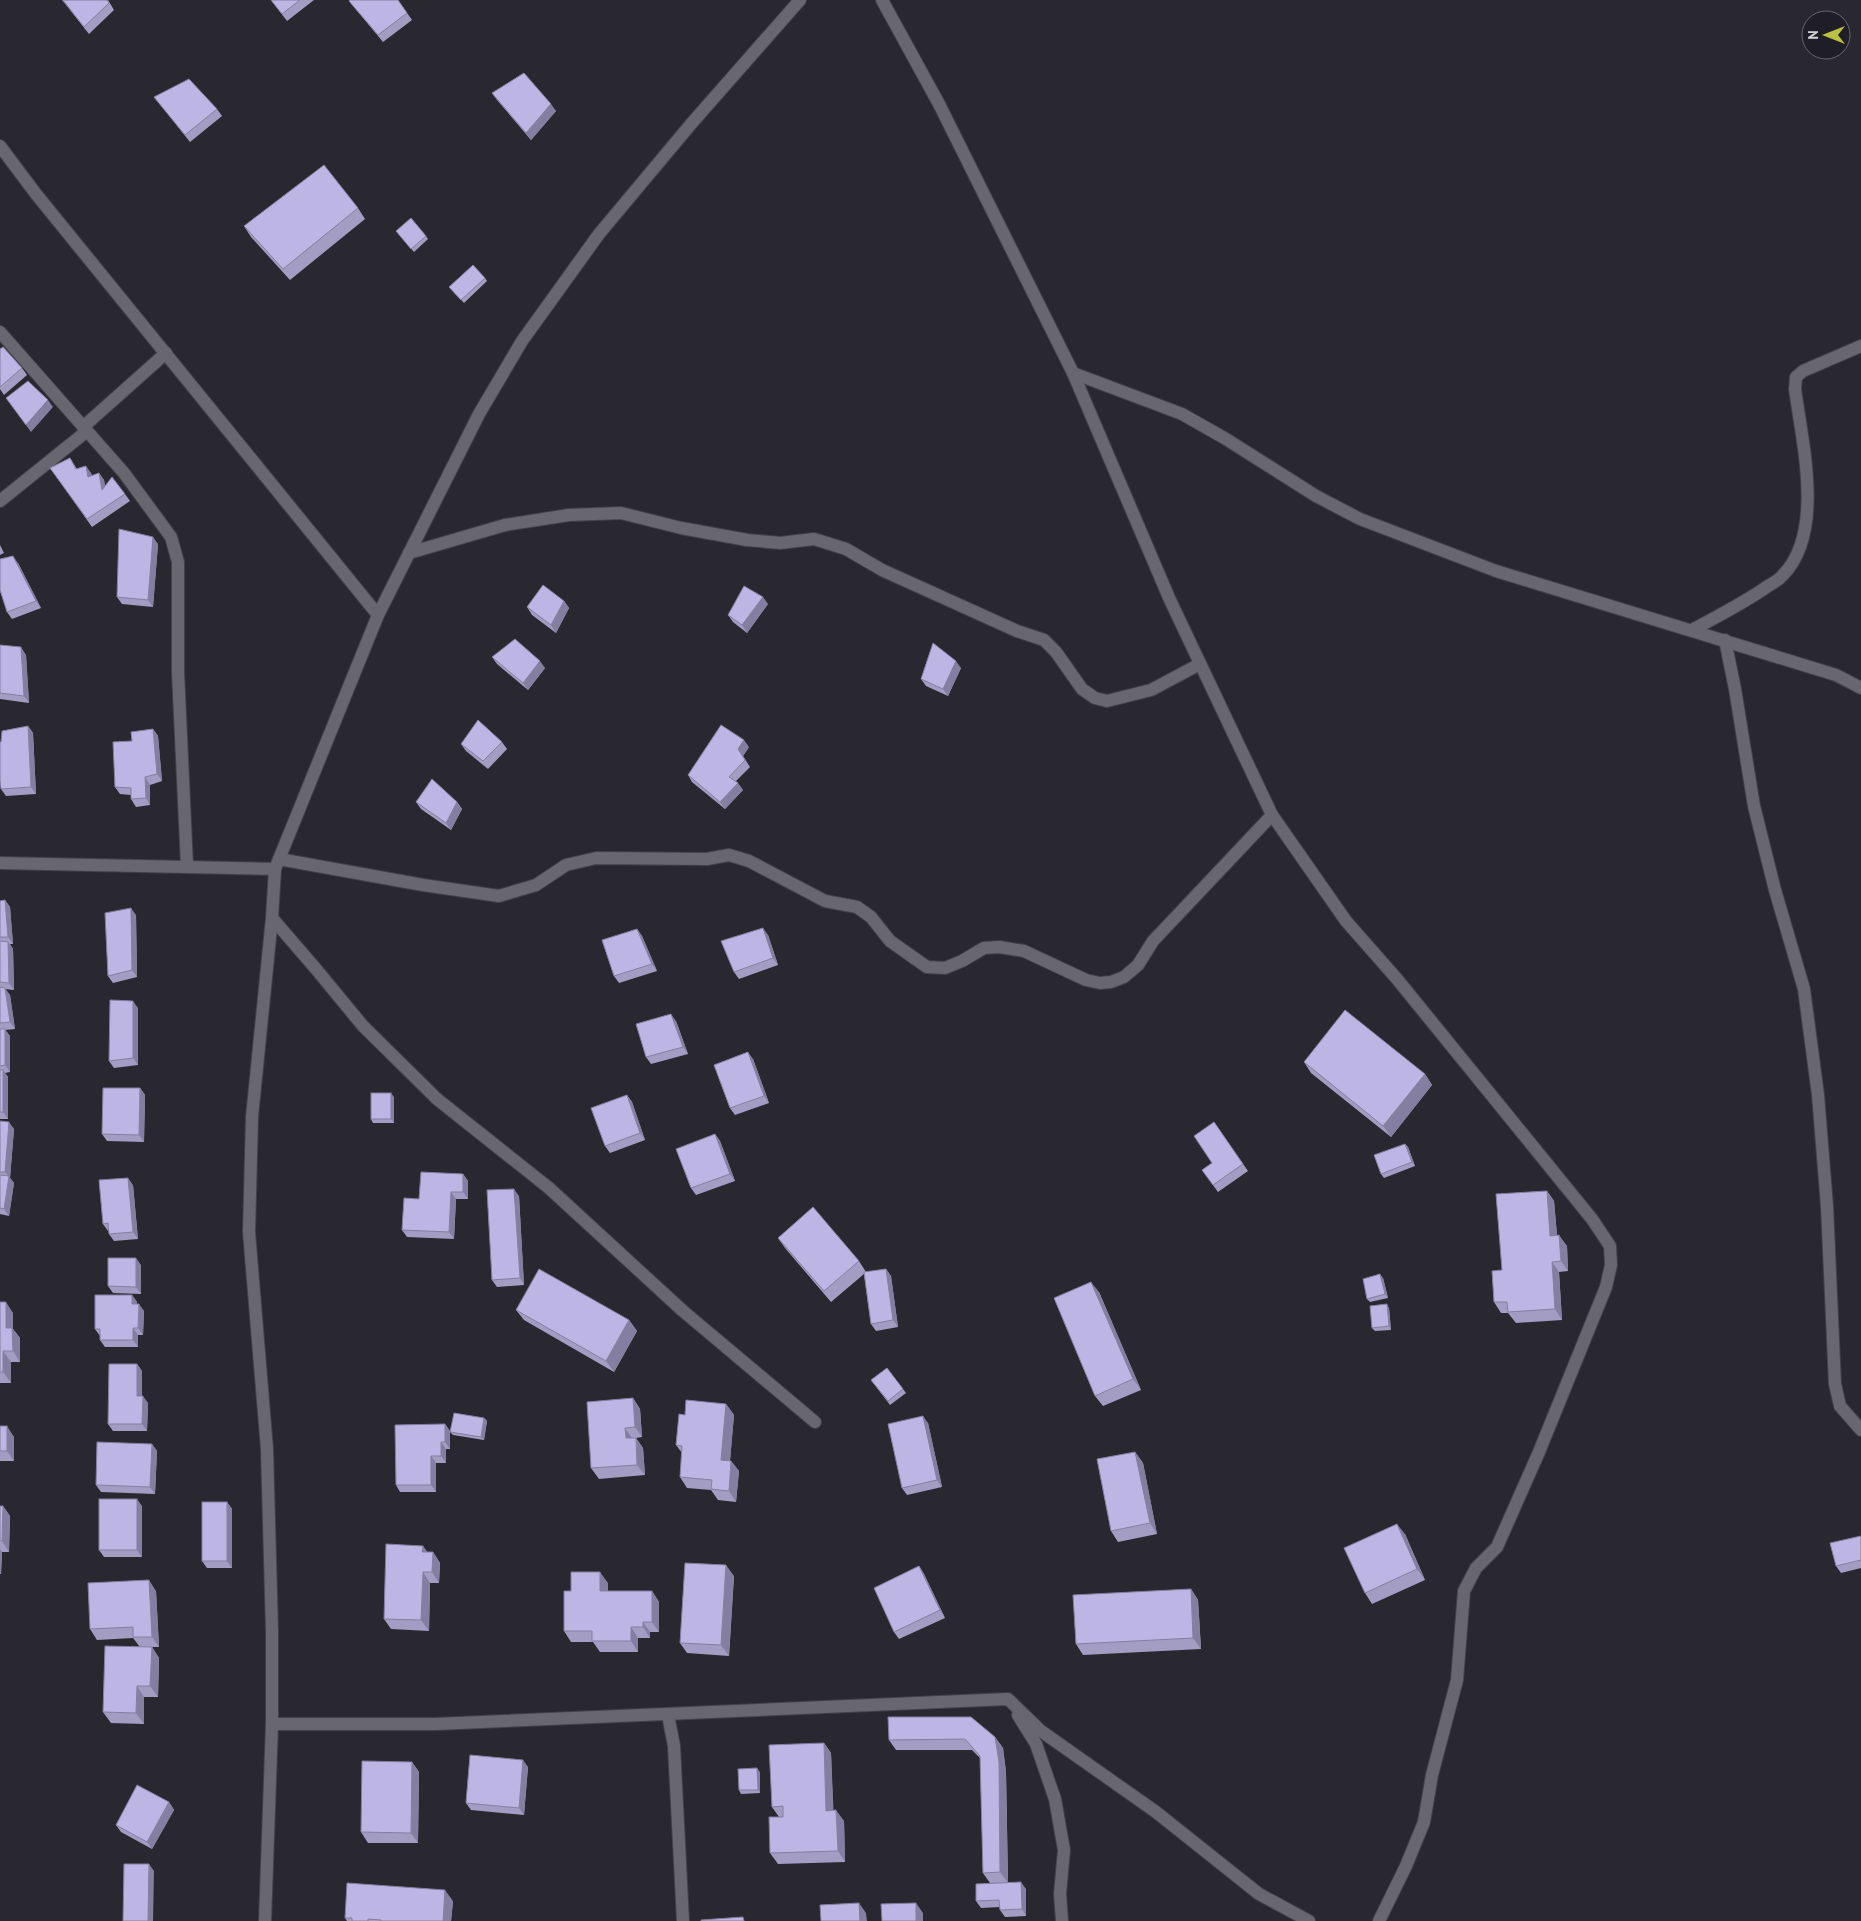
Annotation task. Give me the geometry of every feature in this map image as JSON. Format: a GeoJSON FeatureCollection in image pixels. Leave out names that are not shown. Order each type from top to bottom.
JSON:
{"type":"FeatureCollection","features":[{"type":"Feature","properties":{"kind":"street"},"geometry":{"type":"LineString","coordinates":[[265,1921],[272,1724],[272,1631],[267,1449],[250,1232],[252,1117],[277,864],[378,614],[479,414],[522,341],[599,234],[691,124],[800,0]]}},
{"type":"Feature","properties":{"kind":"street"},"geometry":{"type":"LineString","coordinates":[[882,0],[939,104],[1072,373],[1170,600],[1272,815],[1346,921],[1397,979],[1549,1165],[1592,1219],[1610,1246],[1611,1265],[1606,1287],[1539,1452],[1497,1547],[1476,1568],[1464,1591],[1457,1680],[1432,1775],[1424,1822],[1406,1866],[1379,1921]]}},
{"type":"Feature","properties":{"kind":"street"},"geometry":{"type":"LineString","coordinates":[[0,146],[42,201],[378,614]]}},
{"type":"Feature","properties":{"kind":"street"},"geometry":{"type":"LineString","coordinates":[[0,332],[124,472],[172,537],[178,562],[178,672],[187,866]]}},
{"type":"Feature","properties":{"kind":"street"},"geometry":{"type":"LineString","coordinates":[[1692,630],[1754,596],[1783,576],[1798,556],[1806,529],[1809,499],[1795,388],[1796,377],[1803,370],[1861,346]]}},
{"type":"Feature","properties":{"kind":"street"},"geometry":{"type":"LineString","coordinates":[[0,501],[85,428],[166,353]]}},
{"type":"Feature","properties":{"kind":"street"},"geometry":{"type":"LineString","coordinates":[[1072,373],[1182,414],[1226,438],[1316,496],[1360,519],[1496,570],[1836,674],[1861,688]]}},
{"type":"Feature","properties":{"kind":"street"},"geometry":{"type":"LineString","coordinates":[[409,553],[505,525],[569,515],[621,512],[681,528],[747,540],[780,543],[814,539],[846,548],[882,570],[1017,631],[1044,640],[1056,652],[1082,689],[1095,698],[1107,701],[1151,690],[1200,664]]}},
{"type":"Feature","properties":{"kind":"street"},"geometry":{"type":"LineString","coordinates":[[1725,640],[1754,806],[1775,890],[1804,989],[1818,1095],[1827,1206],[1835,1384],[1840,1406],[1861,1430]]}},
{"type":"Feature","properties":{"kind":"street"},"geometry":{"type":"LineString","coordinates":[[0,863],[187,866],[277,864],[500,896],[536,885],[566,865],[596,858],[708,859],[729,855],[750,861],[825,901],[857,907],[871,917],[890,941],[927,967],[944,968],[962,961],[984,948],[999,947],[1024,951],[1086,980],[1100,983],[1111,982],[1124,977],[1138,965],[1152,941],[1272,815]]}},
{"type":"Feature","properties":{"kind":"street"},"geometry":{"type":"LineString","coordinates":[[272,918],[363,1026],[437,1099],[549,1188],[683,1312],[815,1422]]}},
{"type":"Feature","properties":{"kind":"street"},"geometry":{"type":"LineString","coordinates":[[272,1724],[436,1724],[1008,1699],[1042,1731],[1156,1812],[1259,1894],[1309,1921]]}},
{"type":"Feature","properties":{"kind":"street"},"geometry":{"type":"LineString","coordinates":[[1008,1699],[1036,1744],[1055,1799],[1064,1850],[1060,1894],[1062,1921]]}},
{"type":"Feature","properties":{"kind":"street"},"geometry":{"type":"LineString","coordinates":[[668,1715],[674,1746],[683,1921]]}},
{"type":"Feature","properties":{"kind":"building"},"geometry":{"type":"Polygon","coordinates":[[[63,0],[107,0],[109,3],[84,27],[63,0]]]}},
{"type":"Feature","properties":{"kind":"building"},"geometry":{"type":"Polygon","coordinates":[[[271,0],[300,0],[282,14],[271,0]]]}},
{"type":"Feature","properties":{"kind":"building"},"geometry":{"type":"Polygon","coordinates":[[[350,0],[398,0],[407,13],[378,35],[350,0]]]}},
{"type":"Feature","properties":{"kind":"building"},"geometry":{"type":"Polygon","coordinates":[[[524,73],[551,104],[526,133],[492,93],[524,73]]]}},
{"type":"Feature","properties":{"kind":"building"},"geometry":{"type":"Polygon","coordinates":[[[189,79],[217,109],[185,135],[154,97],[189,79]]]}},
{"type":"Feature","properties":{"kind":"building"},"geometry":{"type":"Polygon","coordinates":[[[324,165],[358,208],[283,269],[244,226],[324,165]]]}},
{"type":"Feature","properties":{"kind":"building"},"geometry":{"type":"Polygon","coordinates":[[[411,218],[426,236],[411,249],[396,231],[411,218]]]}},
{"type":"Feature","properties":{"kind":"building"},"geometry":{"type":"Polygon","coordinates":[[[473,265],[485,278],[461,300],[449,287],[473,265]]]}},
{"type":"Feature","properties":{"kind":"building"},"geometry":{"type":"Polygon","coordinates":[[[3,347],[22,368],[0,387],[0,349],[3,347]]]}},
{"type":"Feature","properties":{"kind":"building"},"geometry":{"type":"Polygon","coordinates":[[[28,381],[48,400],[26,425],[6,398],[28,381]]]}},
{"type":"Feature","properties":{"kind":"building"},"geometry":{"type":"Polygon","coordinates":[[[70,458],[76,469],[86,466],[88,477],[99,473],[102,490],[112,477],[125,494],[87,519],[50,468],[70,458]]]}},
{"type":"Feature","properties":{"kind":"building"},"geometry":{"type":"Polygon","coordinates":[[[119,529],[153,537],[148,600],[117,597],[119,529]]]}},
{"type":"Feature","properties":{"kind":"building"},"geometry":{"type":"Polygon","coordinates":[[[13,556],[36,601],[7,612],[0,590],[0,559],[13,556]]]}},
{"type":"Feature","properties":{"kind":"building"},"geometry":{"type":"Polygon","coordinates":[[[543,585],[564,601],[551,625],[527,607],[543,585]]]}},
{"type":"Feature","properties":{"kind":"building"},"geometry":{"type":"Polygon","coordinates":[[[744,586],[763,597],[742,625],[728,615],[744,586]]]}},
{"type":"Feature","properties":{"kind":"building"},"geometry":{"type":"Polygon","coordinates":[[[515,639],[540,661],[523,683],[492,657],[515,639]]]}},
{"type":"Feature","properties":{"kind":"building"},"geometry":{"type":"Polygon","coordinates":[[[933,643],[956,661],[943,689],[921,679],[933,643]]]}},
{"type":"Feature","properties":{"kind":"building"},"geometry":{"type":"Polygon","coordinates":[[[0,645],[21,647],[24,696],[0,693],[0,645]]]}},
{"type":"Feature","properties":{"kind":"building"},"geometry":{"type":"Polygon","coordinates":[[[478,720],[502,742],[483,761],[461,744],[478,720]]]}},
{"type":"Feature","properties":{"kind":"building"},"geometry":{"type":"Polygon","coordinates":[[[721,725],[744,740],[738,749],[745,760],[729,777],[738,783],[720,802],[688,775],[721,725]]]}},
{"type":"Feature","properties":{"kind":"building"},"geometry":{"type":"Polygon","coordinates":[[[28,726],[31,787],[1,789],[0,742],[2,731],[28,726]]]}},
{"type":"Feature","properties":{"kind":"building"},"geometry":{"type":"Polygon","coordinates":[[[153,729],[157,774],[145,777],[146,798],[131,799],[131,788],[115,787],[113,742],[132,741],[131,732],[153,729]]]}},
{"type":"Feature","properties":{"kind":"building"},"geometry":{"type":"Polygon","coordinates":[[[432,779],[457,802],[446,823],[416,802],[432,779]]]}},
{"type":"Feature","properties":{"kind":"building"},"geometry":{"type":"Polygon","coordinates":[[[5,900],[8,937],[0,937],[0,901],[5,900]]]}},
{"type":"Feature","properties":{"kind":"building"},"geometry":{"type":"Polygon","coordinates":[[[131,908],[132,970],[108,976],[105,913],[131,908]]]}},
{"type":"Feature","properties":{"kind":"building"},"geometry":{"type":"Polygon","coordinates":[[[763,928],[773,958],[734,972],[721,941],[763,928]]]}},
{"type":"Feature","properties":{"kind":"building"},"geometry":{"type":"Polygon","coordinates":[[[637,929],[652,964],[614,976],[602,940],[637,929]]]}},
{"type":"Feature","properties":{"kind":"building"},"geometry":{"type":"Polygon","coordinates":[[[0,941],[8,942],[9,983],[0,982],[0,941]]]}},
{"type":"Feature","properties":{"kind":"building"},"geometry":{"type":"Polygon","coordinates":[[[0,987],[5,988],[10,1022],[0,1023],[0,987]]]}},
{"type":"Feature","properties":{"kind":"building"},"geometry":{"type":"Polygon","coordinates":[[[110,1000],[133,1001],[133,1058],[109,1061],[110,1000]]]}},
{"type":"Feature","properties":{"kind":"building"},"geometry":{"type":"Polygon","coordinates":[[[1345,1010],[1425,1074],[1383,1126],[1304,1062],[1345,1010]]]}},
{"type":"Feature","properties":{"kind":"building"},"geometry":{"type":"Polygon","coordinates":[[[671,1014],[683,1047],[646,1057],[636,1024],[671,1014]]]}},
{"type":"Feature","properties":{"kind":"building"},"geometry":{"type":"Polygon","coordinates":[[[0,1029],[5,1029],[5,1065],[0,1066],[0,1029]]]}},
{"type":"Feature","properties":{"kind":"building"},"geometry":{"type":"Polygon","coordinates":[[[748,1052],[764,1096],[730,1108],[714,1065],[748,1052]]]}},
{"type":"Feature","properties":{"kind":"building"},"geometry":{"type":"Polygon","coordinates":[[[0,1070],[3,1070],[3,1112],[0,1112],[0,1070]]]}},
{"type":"Feature","properties":{"kind":"building"},"geometry":{"type":"Polygon","coordinates":[[[103,1088],[140,1088],[139,1135],[102,1134],[103,1088]]]}},
{"type":"Feature","properties":{"kind":"building"},"geometry":{"type":"Polygon","coordinates":[[[371,1093],[391,1093],[391,1119],[371,1119],[371,1093]]]}},
{"type":"Feature","properties":{"kind":"building"},"geometry":{"type":"Polygon","coordinates":[[[627,1095],[640,1133],[605,1146],[591,1108],[627,1095]]]}},
{"type":"Feature","properties":{"kind":"building"},"geometry":{"type":"Polygon","coordinates":[[[0,1121],[9,1122],[5,1172],[0,1172],[0,1121]]]}},
{"type":"Feature","properties":{"kind":"building"},"geometry":{"type":"Polygon","coordinates":[[[1214,1122],[1243,1164],[1213,1185],[1202,1170],[1212,1163],[1194,1136],[1214,1122]]]}},
{"type":"Feature","properties":{"kind":"building"},"geometry":{"type":"Polygon","coordinates":[[[715,1134],[730,1174],[691,1188],[676,1149],[715,1134]]]}},
{"type":"Feature","properties":{"kind":"building"},"geometry":{"type":"Polygon","coordinates":[[[1405,1144],[1412,1162],[1381,1174],[1374,1155],[1405,1144]]]}},
{"type":"Feature","properties":{"kind":"building"},"geometry":{"type":"Polygon","coordinates":[[[421,1172],[463,1174],[463,1192],[451,1192],[449,1232],[402,1230],[404,1198],[419,1199],[421,1172]]]}},
{"type":"Feature","properties":{"kind":"building"},"geometry":{"type":"Polygon","coordinates":[[[0,1175],[9,1176],[4,1209],[0,1208],[0,1175]]]}},
{"type":"Feature","properties":{"kind":"building"},"geometry":{"type":"Polygon","coordinates":[[[128,1178],[133,1232],[109,1234],[108,1223],[103,1224],[99,1180],[128,1178]]]}},
{"type":"Feature","properties":{"kind":"building"},"geometry":{"type":"Polygon","coordinates":[[[514,1189],[520,1278],[492,1280],[487,1190],[514,1189]]]}},
{"type":"Feature","properties":{"kind":"building"},"geometry":{"type":"Polygon","coordinates":[[[1547,1191],[1550,1236],[1559,1235],[1561,1261],[1552,1262],[1555,1309],[1508,1312],[1507,1302],[1494,1302],[1492,1271],[1502,1270],[1496,1194],[1547,1191]]]}},
{"type":"Feature","properties":{"kind":"building"},"geometry":{"type":"Polygon","coordinates":[[[813,1207],[859,1261],[824,1291],[778,1238],[813,1207]]]}},
{"type":"Feature","properties":{"kind":"building"},"geometry":{"type":"Polygon","coordinates":[[[108,1258],[136,1258],[136,1287],[108,1286],[108,1258]]]}},
{"type":"Feature","properties":{"kind":"building"},"geometry":{"type":"Polygon","coordinates":[[[539,1269],[629,1320],[606,1361],[516,1310],[539,1269]]]}},
{"type":"Feature","properties":{"kind":"building"},"geometry":{"type":"Polygon","coordinates":[[[886,1269],[893,1320],[871,1324],[864,1272],[886,1269]]]}},
{"type":"Feature","properties":{"kind":"building"},"geometry":{"type":"Polygon","coordinates":[[[1380,1274],[1385,1294],[1367,1299],[1363,1279],[1380,1274]]]}},
{"type":"Feature","properties":{"kind":"building"},"geometry":{"type":"Polygon","coordinates":[[[1091,1282],[1133,1379],[1095,1396],[1054,1298],[1091,1282]]]}},
{"type":"Feature","properties":{"kind":"building"},"geometry":{"type":"Polygon","coordinates":[[[95,1295],[132,1295],[132,1304],[139,1304],[138,1328],[133,1328],[133,1340],[100,1340],[100,1329],[95,1329],[95,1295]]]}},
{"type":"Feature","properties":{"kind":"building"},"geometry":{"type":"Polygon","coordinates":[[[0,1302],[6,1302],[6,1328],[12,1328],[13,1351],[3,1351],[3,1372],[0,1372],[0,1302]]]}},
{"type":"Feature","properties":{"kind":"building"},"geometry":{"type":"Polygon","coordinates":[[[1387,1304],[1389,1326],[1372,1328],[1370,1306],[1387,1304]]]}},
{"type":"Feature","properties":{"kind":"building"},"geometry":{"type":"Polygon","coordinates":[[[109,1364],[137,1364],[137,1396],[143,1396],[142,1424],[108,1424],[109,1364]]]}},
{"type":"Feature","properties":{"kind":"building"},"geometry":{"type":"Polygon","coordinates":[[[887,1368],[903,1389],[888,1401],[871,1380],[887,1368]]]}},
{"type":"Feature","properties":{"kind":"building"},"geometry":{"type":"Polygon","coordinates":[[[633,1398],[635,1427],[625,1428],[626,1438],[636,1438],[637,1465],[591,1468],[587,1402],[633,1398]]]}},
{"type":"Feature","properties":{"kind":"building"},"geometry":{"type":"Polygon","coordinates":[[[686,1400],[726,1404],[721,1460],[731,1461],[729,1491],[711,1489],[712,1480],[680,1477],[682,1446],[676,1445],[679,1414],[685,1415],[686,1400]]]}},
{"type":"Feature","properties":{"kind":"building"},"geometry":{"type":"Polygon","coordinates":[[[454,1413],[484,1418],[481,1437],[450,1432],[454,1413]]]}},
{"type":"Feature","properties":{"kind":"building"},"geometry":{"type":"Polygon","coordinates":[[[923,1416],[937,1480],[902,1488],[888,1424],[923,1416]]]}},
{"type":"Feature","properties":{"kind":"building"},"geometry":{"type":"Polygon","coordinates":[[[445,1424],[445,1442],[441,1442],[441,1456],[431,1456],[431,1485],[396,1485],[395,1425],[445,1424]]]}},
{"type":"Feature","properties":{"kind":"building"},"geometry":{"type":"Polygon","coordinates":[[[0,1426],[7,1426],[7,1451],[0,1451],[0,1426]]]}},
{"type":"Feature","properties":{"kind":"building"},"geometry":{"type":"Polygon","coordinates":[[[97,1442],[152,1444],[150,1487],[96,1485],[97,1442]]]}},
{"type":"Feature","properties":{"kind":"building"},"geometry":{"type":"Polygon","coordinates":[[[1135,1452],[1150,1523],[1111,1531],[1097,1459],[1135,1452]]]}},
{"type":"Feature","properties":{"kind":"building"},"geometry":{"type":"Polygon","coordinates":[[[99,1499],[137,1499],[137,1550],[99,1550],[99,1499]]]}},
{"type":"Feature","properties":{"kind":"building"},"geometry":{"type":"Polygon","coordinates":[[[202,1502],[227,1502],[227,1561],[202,1561],[202,1502]]]}},
{"type":"Feature","properties":{"kind":"building"},"geometry":{"type":"Polygon","coordinates":[[[0,1506],[3,1506],[2,1541],[0,1541],[0,1506]]]}},
{"type":"Feature","properties":{"kind":"building"},"geometry":{"type":"Polygon","coordinates":[[[1397,1524],[1417,1569],[1365,1593],[1344,1548],[1397,1524]]]}},
{"type":"Feature","properties":{"kind":"building"},"geometry":{"type":"Polygon","coordinates":[[[1861,1536],[1861,1560],[1836,1566],[1830,1543],[1861,1536]]]}},
{"type":"Feature","properties":{"kind":"building"},"geometry":{"type":"Polygon","coordinates":[[[386,1544],[423,1546],[422,1552],[433,1552],[432,1572],[423,1572],[421,1620],[384,1619],[386,1544]]]}},
{"type":"Feature","properties":{"kind":"building"},"geometry":{"type":"Polygon","coordinates":[[[685,1563],[726,1565],[721,1645],[680,1643],[685,1563]]]}},
{"type":"Feature","properties":{"kind":"building"},"geometry":{"type":"Polygon","coordinates":[[[919,1566],[940,1610],[894,1632],[874,1588],[919,1566]]]}},
{"type":"Feature","properties":{"kind":"building"},"geometry":{"type":"Polygon","coordinates":[[[571,1572],[600,1572],[600,1591],[652,1591],[652,1622],[643,1622],[643,1627],[631,1627],[631,1641],[592,1641],[592,1631],[564,1631],[564,1591],[571,1591],[571,1572]]]}},
{"type":"Feature","properties":{"kind":"building"},"geometry":{"type":"Polygon","coordinates":[[[149,1580],[152,1637],[133,1637],[133,1627],[90,1629],[88,1583],[149,1580]]]}},
{"type":"Feature","properties":{"kind":"building"},"geometry":{"type":"Polygon","coordinates":[[[1191,1589],[1193,1638],[1076,1644],[1073,1595],[1191,1589]]]}},
{"type":"Feature","properties":{"kind":"building"},"geometry":{"type":"Polygon","coordinates":[[[105,1646],[152,1647],[150,1686],[137,1686],[136,1713],[103,1712],[105,1646]]]}},
{"type":"Feature","properties":{"kind":"building"},"geometry":{"type":"Polygon","coordinates":[[[888,1717],[971,1717],[995,1737],[999,1762],[1000,1872],[983,1873],[980,1756],[965,1739],[889,1740],[888,1717]]]}},
{"type":"Feature","properties":{"kind":"building"},"geometry":{"type":"Polygon","coordinates":[[[824,1743],[826,1811],[836,1810],[838,1851],[770,1853],[769,1817],[783,1817],[783,1806],[772,1807],[769,1745],[824,1743]]]}},
{"type":"Feature","properties":{"kind":"building"},"geometry":{"type":"Polygon","coordinates":[[[470,1755],[523,1760],[519,1808],[466,1803],[470,1755]]]}},
{"type":"Feature","properties":{"kind":"building"},"geometry":{"type":"Polygon","coordinates":[[[362,1761],[412,1762],[411,1833],[361,1832],[362,1761]]]}},
{"type":"Feature","properties":{"kind":"building"},"geometry":{"type":"Polygon","coordinates":[[[757,1768],[758,1790],[739,1790],[738,1769],[757,1768]]]}},
{"type":"Feature","properties":{"kind":"building"},"geometry":{"type":"Polygon","coordinates":[[[137,1785],[169,1802],[147,1842],[116,1825],[137,1785]]]}},
{"type":"Feature","properties":{"kind":"building"},"geometry":{"type":"Polygon","coordinates":[[[124,1864],[149,1864],[148,1921],[123,1921],[124,1864]]]}},
{"type":"Feature","properties":{"kind":"building"},"geometry":{"type":"Polygon","coordinates":[[[1021,1882],[1022,1909],[1000,1910],[999,1900],[976,1901],[976,1884],[1021,1882]]]}},
{"type":"Feature","properties":{"kind":"building"},"geometry":{"type":"Polygon","coordinates":[[[347,1883],[445,1890],[443,1921],[381,1921],[368,1919],[368,1921],[352,1921],[352,1918],[345,1918],[347,1883]]]}},
{"type":"Feature","properties":{"kind":"building"},"geometry":{"type":"Polygon","coordinates":[[[859,1903],[860,1921],[821,1921],[820,1905],[859,1903]]]}},
{"type":"Feature","properties":{"kind":"building"},"geometry":{"type":"Polygon","coordinates":[[[916,1903],[916,1921],[882,1921],[881,1904],[916,1903]]]}},
{"type":"Feature","properties":{"kind":"building"},"geometry":{"type":"Polygon","coordinates":[[[743,1917],[744,1921],[701,1921],[701,1920],[743,1917]]]}}]}
